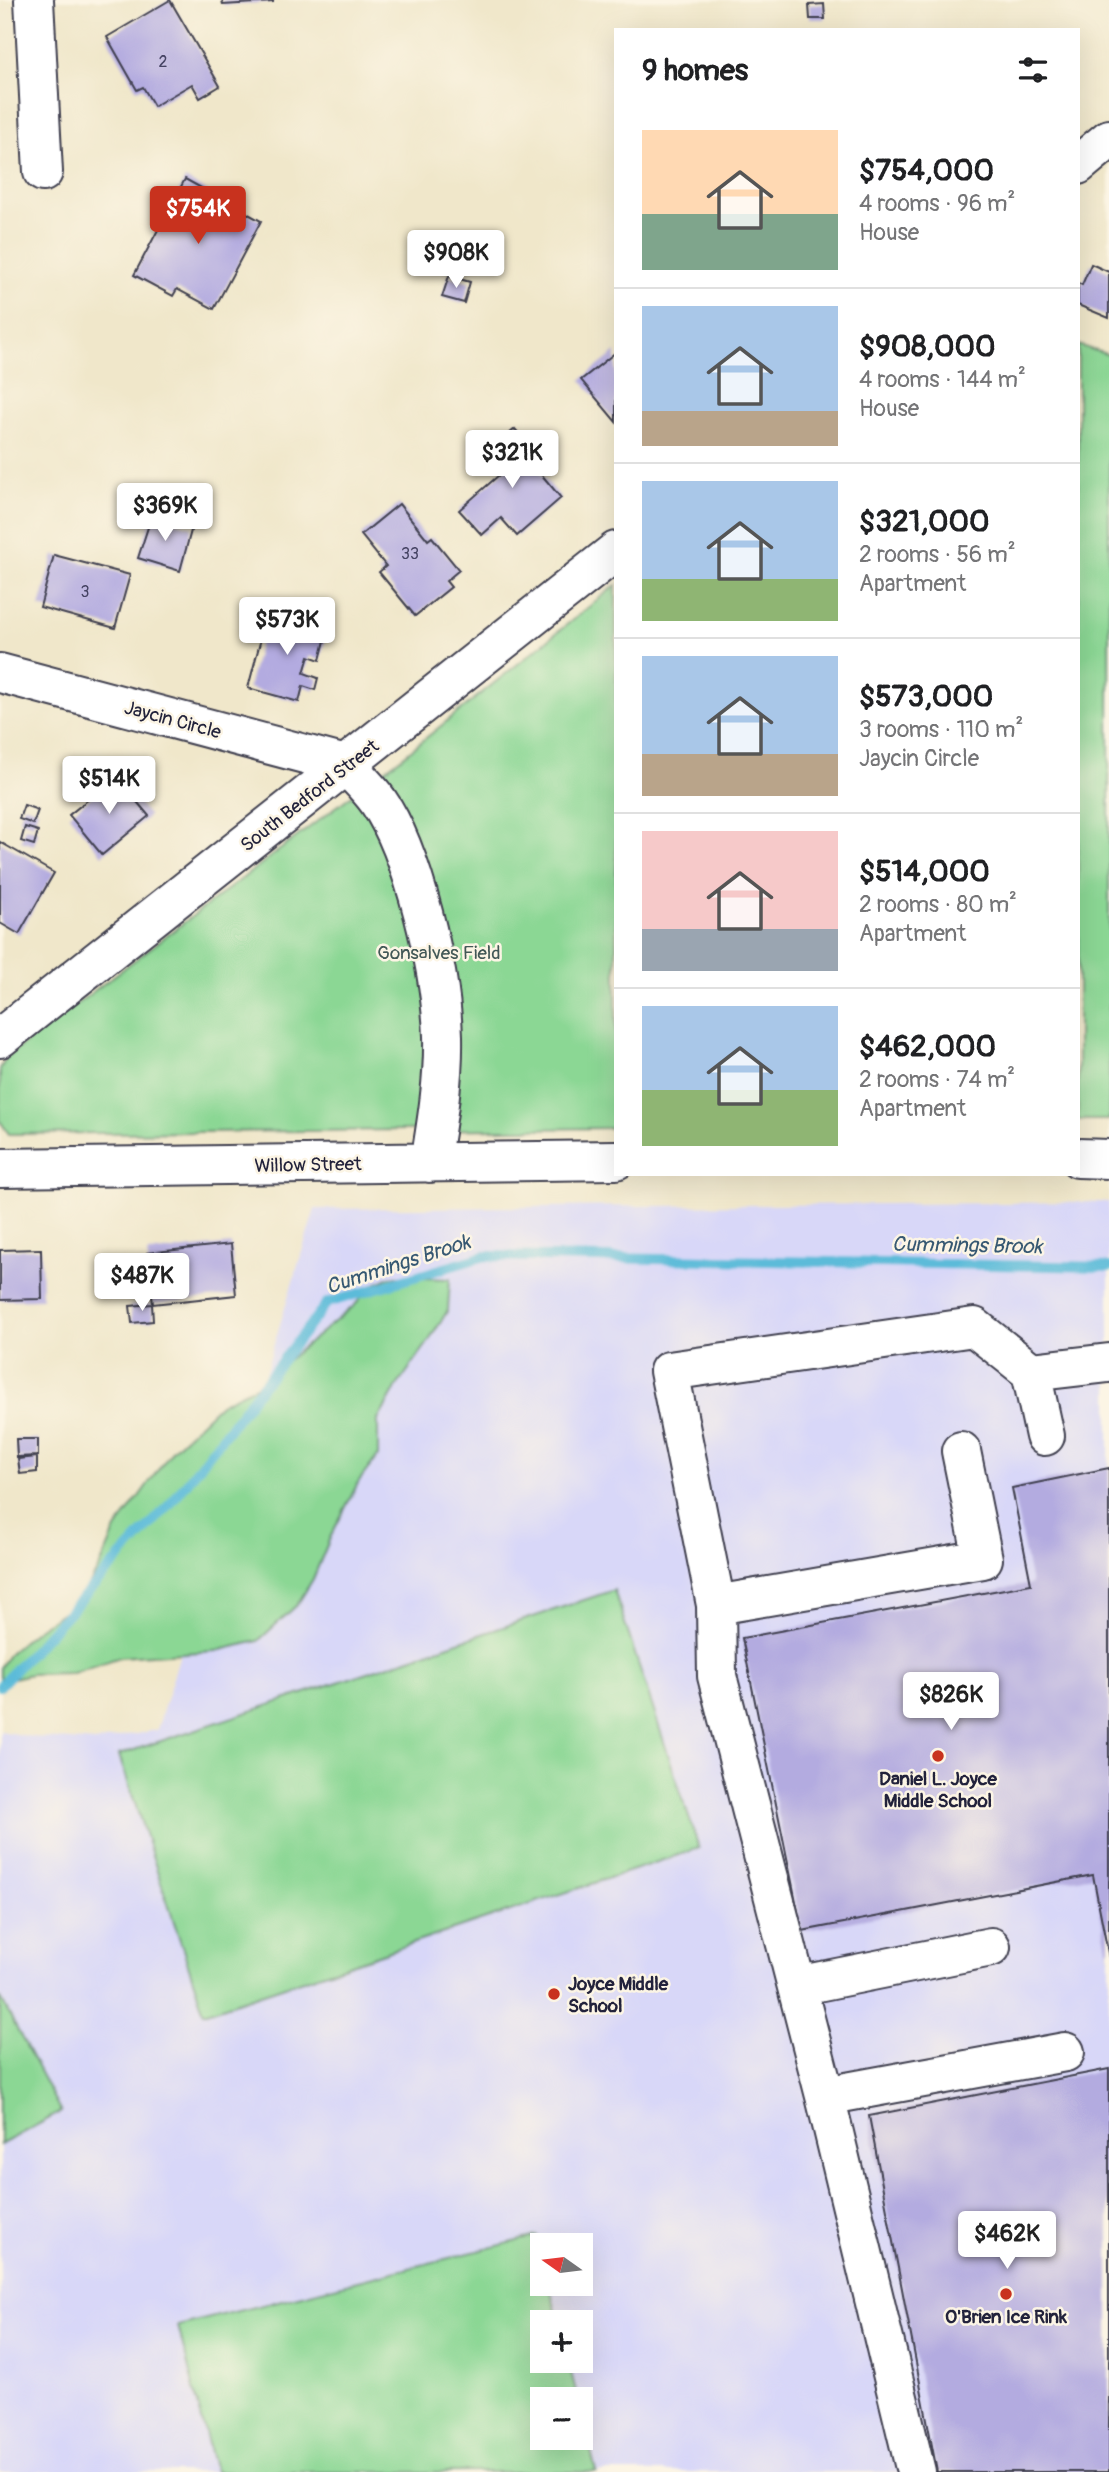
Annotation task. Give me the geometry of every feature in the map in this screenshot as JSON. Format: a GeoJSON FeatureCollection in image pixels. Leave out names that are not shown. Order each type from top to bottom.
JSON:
{"type":"FeatureCollection","features":[{"type":"Feature","properties":{"kind":"street"},"geometry":{"type":"LineString","coordinates":[[34,0],[43,172]]}},
{"type":"Feature","properties":{"kind":"street"},"geometry":{"type":"LineString","coordinates":[[1080,163],[1109,139]]}},
{"type":"Feature","properties":{"kind":"street","name":"South Bedford Street"},"geometry":{"type":"LineString","coordinates":[[0,1038],[614,553]]}},
{"type":"Feature","properties":{"kind":"street","name":"Jaycin Circle"},"geometry":{"type":"LineString","coordinates":[[0,673],[346,765]]}},
{"type":"Feature","properties":{"kind":"street"},"geometry":{"type":"LineString","coordinates":[[346,765],[378,802],[402,847],[424,916],[443,1035],[441,1093],[430,1163]]}},
{"type":"Feature","properties":{"kind":"street"},"geometry":{"type":"LineString","coordinates":[[1080,1158],[1109,1159]]}},
{"type":"Feature","properties":{"kind":"street","name":"Willow Street"},"geometry":{"type":"LineString","coordinates":[[0,1168],[614,1160]]}},
{"type":"Feature","properties":{"kind":"street"},"geometry":{"type":"LineString","coordinates":[[916,2472],[825,2096],[717,1676],[716,1605],[669,1371],[974,1327],[1031,1372],[1045,1436]]}},
{"type":"Feature","properties":{"kind":"street"},"geometry":{"type":"LineString","coordinates":[[1031,1372],[1109,1363]]}},
{"type":"Feature","properties":{"kind":"street"},"geometry":{"type":"LineString","coordinates":[[716,1605],[983,1559],[961,1451]]}},
{"type":"Feature","properties":{"kind":"street"},"geometry":{"type":"LineString","coordinates":[[797,1986],[991,1947]]}},
{"type":"Feature","properties":{"kind":"street"},"geometry":{"type":"LineString","coordinates":[[825,2096],[1065,2052]]}},
{"type":"Feature","properties":{"kind":"shaded area","name":"Joyce Middle School"},"geometry":{"type":"Polygon","coordinates":[[[1109,1202],[1109,2472],[0,2472],[0,1731],[32,1737],[95,1742],[157,1730],[315,1209],[1109,1202]]]}},
{"type":"Feature","properties":{"kind":"green space"},"geometry":{"type":"Polygon","coordinates":[[[1080,346],[1109,355],[1109,1120],[1080,1120],[1080,346]]]}},
{"type":"Feature","properties":{"kind":"green space","name":"Gonsalves Field"},"geometry":{"type":"Polygon","coordinates":[[[614,587],[614,1128],[9,1134],[0,1121],[0,1069],[7,1057],[406,754],[614,587]]]}},
{"type":"Feature","properties":{"kind":"green space"},"geometry":{"type":"Polygon","coordinates":[[[390,1277],[450,1279],[448,1310],[399,1383],[378,1420],[378,1456],[359,1481],[313,1579],[297,1605],[258,1641],[216,1651],[120,1657],[73,1673],[31,1674],[0,1681],[0,1668],[9,1653],[36,1630],[80,1601],[101,1564],[116,1529],[173,1449],[220,1404],[256,1386],[355,1305],[369,1287],[390,1277]]]}},
{"type":"Feature","properties":{"kind":"green space"},"geometry":{"type":"Polygon","coordinates":[[[614,1590],[699,1848],[204,2013],[119,1755],[614,1590]]]}},
{"type":"Feature","properties":{"kind":"green space"},"geometry":{"type":"Polygon","coordinates":[[[0,1997],[61,2112],[0,2145],[0,1997]]]}},
{"type":"Feature","properties":{"kind":"green space"},"geometry":{"type":"Polygon","coordinates":[[[530,2238],[530,2296],[552,2296],[556,2310],[530,2310],[530,2373],[571,2373],[575,2387],[530,2387],[530,2450],[590,2450],[596,2472],[215,2472],[178,2326],[530,2238]]]}},
{"type":"Feature","properties":{"kind":"building"},"geometry":{"type":"Polygon","coordinates":[[[170,0],[220,86],[200,98],[192,84],[154,106],[143,87],[137,90],[107,37],[170,0]]]}},
{"type":"Feature","properties":{"kind":"building"},"geometry":{"type":"Polygon","coordinates":[[[222,0],[273,0],[273,2],[223,5],[222,0]]]}},
{"type":"Feature","properties":{"kind":"building"},"geometry":{"type":"Polygon","coordinates":[[[824,4],[825,19],[810,19],[809,5],[824,4]]]}},
{"type":"Feature","properties":{"kind":"building"},"geometry":{"type":"Polygon","coordinates":[[[185,179],[261,221],[214,309],[177,289],[173,296],[134,275],[185,179]]]}},
{"type":"Feature","properties":{"kind":"building"},"geometry":{"type":"Polygon","coordinates":[[[1091,264],[1109,272],[1109,318],[1080,306],[1080,284],[1082,285],[1091,264]]]}},
{"type":"Feature","properties":{"kind":"building"},"geometry":{"type":"Polygon","coordinates":[[[449,276],[470,282],[464,303],[442,297],[449,276]]]}},
{"type":"Feature","properties":{"kind":"building"},"geometry":{"type":"Polygon","coordinates":[[[614,354],[614,420],[581,380],[614,354]]]}},
{"type":"Feature","properties":{"kind":"building"},"geometry":{"type":"Polygon","coordinates":[[[515,429],[538,456],[531,462],[561,498],[517,536],[501,518],[482,535],[459,510],[506,469],[490,450],[515,429]]]}},
{"type":"Feature","properties":{"kind":"building"},"geometry":{"type":"Polygon","coordinates":[[[399,504],[428,540],[432,537],[459,570],[446,581],[451,587],[415,616],[379,572],[386,566],[361,535],[399,504]]]}},
{"type":"Feature","properties":{"kind":"building"},"geometry":{"type":"Polygon","coordinates":[[[152,515],[192,527],[180,571],[138,558],[152,515]]]}},
{"type":"Feature","properties":{"kind":"building"},"geometry":{"type":"Polygon","coordinates":[[[54,555],[130,575],[115,628],[40,607],[54,555]]]}},
{"type":"Feature","properties":{"kind":"building"},"geometry":{"type":"Polygon","coordinates":[[[268,612],[328,629],[320,660],[309,656],[304,673],[318,678],[315,690],[303,686],[299,702],[248,688],[268,612]]]}},
{"type":"Feature","properties":{"kind":"building"},"geometry":{"type":"Polygon","coordinates":[[[116,777],[149,816],[102,855],[69,815],[116,777]]]}},
{"type":"Feature","properties":{"kind":"building"},"geometry":{"type":"Polygon","coordinates":[[[24,805],[38,810],[33,824],[19,819],[24,805]]]}},
{"type":"Feature","properties":{"kind":"building"},"geometry":{"type":"Polygon","coordinates":[[[25,827],[38,831],[34,845],[21,841],[25,827]]]}},
{"type":"Feature","properties":{"kind":"building"},"geometry":{"type":"Polygon","coordinates":[[[0,842],[54,873],[19,934],[0,923],[0,842]]]}},
{"type":"Feature","properties":{"kind":"building"},"geometry":{"type":"Polygon","coordinates":[[[231,1244],[236,1295],[153,1304],[147,1253],[231,1244]]]}},
{"type":"Feature","properties":{"kind":"building"},"geometry":{"type":"Polygon","coordinates":[[[41,1249],[42,1299],[0,1300],[0,1250],[41,1249]]]}},
{"type":"Feature","properties":{"kind":"building"},"geometry":{"type":"Polygon","coordinates":[[[152,1304],[153,1321],[132,1323],[130,1306],[152,1304]]]}},
{"type":"Feature","properties":{"kind":"building"},"geometry":{"type":"Polygon","coordinates":[[[16,1439],[38,1439],[38,1456],[17,1457],[16,1439]]]}},
{"type":"Feature","properties":{"kind":"building"},"geometry":{"type":"Polygon","coordinates":[[[37,1457],[37,1472],[20,1474],[18,1459],[37,1457]]]}},
{"type":"Feature","properties":{"kind":"building","name":"Daniel L. Joyce Middle School"},"geometry":{"type":"Polygon","coordinates":[[[1109,1468],[1109,1958],[1093,1875],[802,1931],[742,1638],[1031,1584],[1012,1488],[1109,1468]]]}},
{"type":"Feature","properties":{"kind":"building","name":"O'Brien Ice Rink"},"geometry":{"type":"Polygon","coordinates":[[[1109,2069],[1109,2472],[937,2472],[869,2116],[1109,2069]]]}},
{"type":"Feature","properties":{"kind":"waterway","name":"Cummings Brook"},"geometry":{"type":"LineString","coordinates":[[0,1686],[171,1503],[327,1303],[485,1256],[1109,1267]]}},
{"type":"Feature","properties":{"kind":"place","name":"Daniel L. Joyce Middle School"},"geometry":{"type":"Point","coordinates":[938,1756]}},
{"type":"Feature","properties":{"kind":"place","name":"Joyce Middle School"},"geometry":{"type":"Point","coordinates":[554,1994]}},
{"type":"Feature","properties":{"kind":"place","name":"O'Brien Ice Rink"},"geometry":{"type":"Point","coordinates":[1006,2294]}}]}
